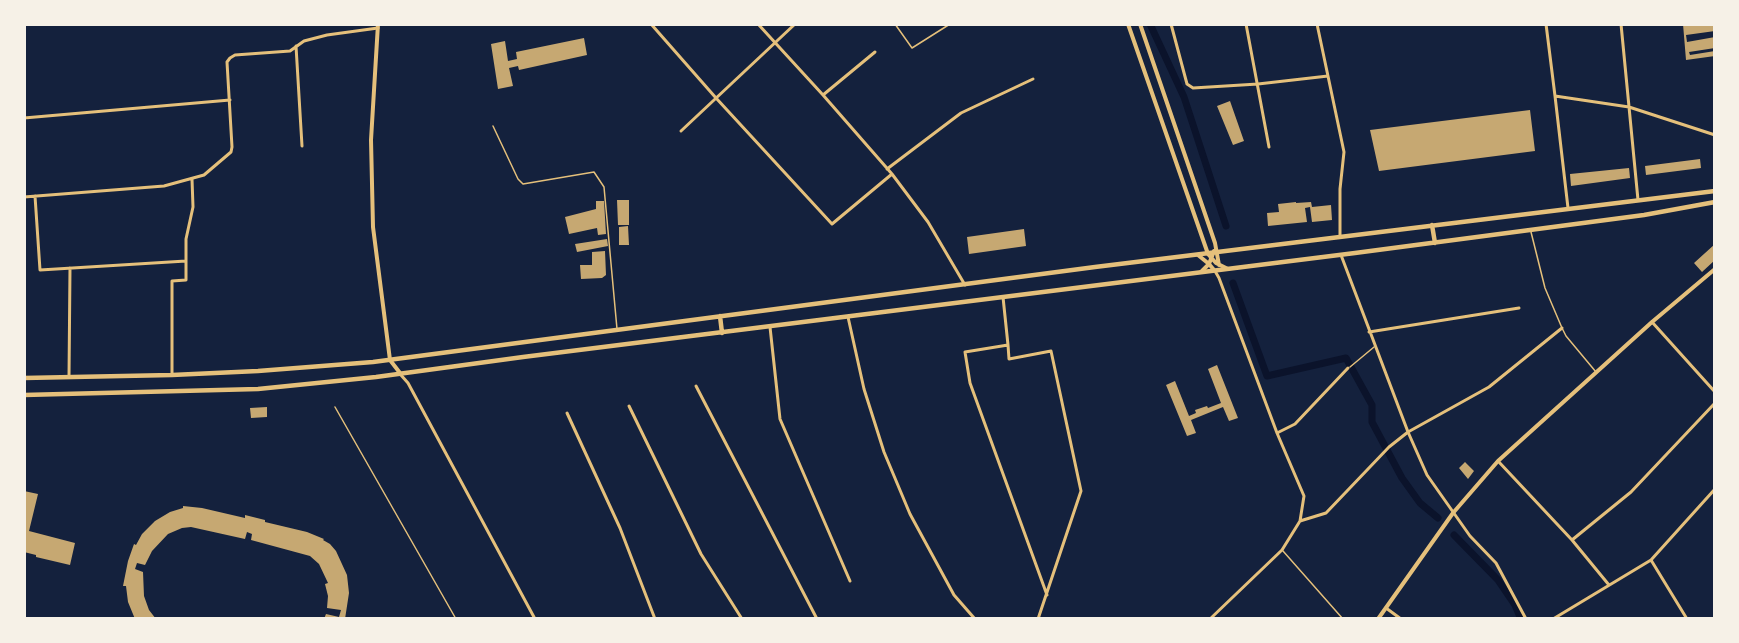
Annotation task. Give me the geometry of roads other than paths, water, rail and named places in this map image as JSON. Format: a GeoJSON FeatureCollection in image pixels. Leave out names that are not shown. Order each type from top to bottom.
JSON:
{"type":"FeatureCollection","features":[{"type":"Feature","properties":{"kind":"main road"},"geometry":{"type":"LineString","coordinates":[[1128,24],[1208,254]]}},
{"type":"Feature","properties":{"kind":"main road"},"geometry":{"type":"LineString","coordinates":[[1140,24],[1215,244],[1213,257],[1200,273]]}},
{"type":"Feature","properties":{"kind":"main road"},"geometry":{"type":"LineString","coordinates":[[378,26],[371,140],[373,227],[390,360],[400,373]]}},
{"type":"Feature","properties":{"kind":"main road"},"geometry":{"type":"LineString","coordinates":[[1198,255],[1213,257],[1340,237],[1715,191]]}},
{"type":"Feature","properties":{"kind":"main road"},"geometry":{"type":"LineString","coordinates":[[24,395],[258,389],[400,373],[1530,231],[1644,215],[1715,202]]}},
{"type":"Feature","properties":{"kind":"main road"},"geometry":{"type":"LineString","coordinates":[[1432,225],[1435,243]]}},
{"type":"Feature","properties":{"kind":"main road"},"geometry":{"type":"LineString","coordinates":[[1198,255],[1203,252],[1205,245]]}},
{"type":"Feature","properties":{"kind":"main road"},"geometry":{"type":"LineString","coordinates":[[24,378],[258,371],[390,360],[1208,254],[1213,257],[1218,269]]}},
{"type":"Feature","properties":{"kind":"main road"},"geometry":{"type":"LineString","coordinates":[[1213,257],[1218,269]]}},
{"type":"Feature","properties":{"kind":"main road"},"geometry":{"type":"LineString","coordinates":[[1213,257],[1218,269]]}},
{"type":"Feature","properties":{"kind":"main road"},"geometry":{"type":"LineString","coordinates":[[1377,619],[1454,513],[1498,460],[1652,322],[1715,269]]}},
{"type":"Feature","properties":{"kind":"main road"},"geometry":{"type":"LineString","coordinates":[[720,316],[722,333]]}},
{"type":"Feature","properties":{"kind":"street"},"geometry":{"type":"LineString","coordinates":[[651,24],[832,224],[892,174]]}},
{"type":"Feature","properties":{"kind":"street"},"geometry":{"type":"LineString","coordinates":[[758,24],[892,174],[928,222],[965,285]]}},
{"type":"Feature","properties":{"kind":"street"},"geometry":{"type":"LineString","coordinates":[[681,131],[795,24]]}},
{"type":"Feature","properties":{"kind":"street"},"geometry":{"type":"LineString","coordinates":[[1171,24],[1187,84],[1193,88],[1328,76]]}},
{"type":"Feature","properties":{"kind":"street"},"geometry":{"type":"LineString","coordinates":[[1246,24],[1269,147]]}},
{"type":"Feature","properties":{"kind":"street"},"geometry":{"type":"LineString","coordinates":[[1317,24],[1344,152],[1340,189],[1340,237]]}},
{"type":"Feature","properties":{"kind":"street"},"geometry":{"type":"LineString","coordinates":[[1546,24],[1568,208]]}},
{"type":"Feature","properties":{"kind":"street"},"geometry":{"type":"LineString","coordinates":[[1621,24],[1638,200]]}},
{"type":"Feature","properties":{"kind":"street"},"geometry":{"type":"LineString","coordinates":[[24,197],[164,186],[204,175],[231,152],[227,62],[230,58],[235,55],[290,51],[304,41],[378,26]]}},
{"type":"Feature","properties":{"kind":"street"},"geometry":{"type":"LineString","coordinates":[[296,46],[302,146]]}},
{"type":"Feature","properties":{"kind":"street"},"geometry":{"type":"LineString","coordinates":[[823,95],[875,52]]}},
{"type":"Feature","properties":{"kind":"street"},"geometry":{"type":"LineString","coordinates":[[887,169],[961,113],[1033,79]]}},
{"type":"Feature","properties":{"kind":"street"},"geometry":{"type":"LineString","coordinates":[[1555,96],[1629,107],[1715,135]]}},
{"type":"Feature","properties":{"kind":"street"},"geometry":{"type":"LineString","coordinates":[[24,118],[230,100]]}},
{"type":"Feature","properties":{"kind":"street"},"geometry":{"type":"LineString","coordinates":[[172,375],[172,281],[186,280],[186,239],[193,207],[192,179]]}},
{"type":"Feature","properties":{"kind":"street"},"geometry":{"type":"LineString","coordinates":[[35,196],[40,270],[186,261]]}},
{"type":"Feature","properties":{"kind":"street"},"geometry":{"type":"LineString","coordinates":[[1341,255],[1408,432],[1427,475],[1470,536],[1496,563],[1526,619]]}},
{"type":"Feature","properties":{"kind":"street"},"geometry":{"type":"LineString","coordinates":[[69,378],[70,268]]}},
{"type":"Feature","properties":{"kind":"street"},"geometry":{"type":"LineString","coordinates":[[1210,619],[1282,550],[1300,521],[1304,496],[1277,433],[1219,278],[1218,269]]}},
{"type":"Feature","properties":{"kind":"street"},"geometry":{"type":"LineString","coordinates":[[1003,297],[1009,358],[1051,351],[1081,491],[1038,619]]}},
{"type":"Feature","properties":{"kind":"street"},"geometry":{"type":"LineString","coordinates":[[1369,332],[1519,308]]}},
{"type":"Feature","properties":{"kind":"street"},"geometry":{"type":"LineString","coordinates":[[848,317],[864,389],[884,452],[910,514],[954,595],[975,619]]}},
{"type":"Feature","properties":{"kind":"street"},"geometry":{"type":"LineString","coordinates":[[1652,322],[1715,392]]}},
{"type":"Feature","properties":{"kind":"street"},"geometry":{"type":"LineString","coordinates":[[770,327],[780,419],[850,580]]}},
{"type":"Feature","properties":{"kind":"street"},"geometry":{"type":"LineString","coordinates":[[1300,521],[1326,513],[1389,447],[1408,432],[1489,387],[1562,328]]}},
{"type":"Feature","properties":{"kind":"street"},"geometry":{"type":"LineString","coordinates":[[1008,345],[965,352],[970,383],[1047,595]]}},
{"type":"Feature","properties":{"kind":"street"},"geometry":{"type":"LineString","coordinates":[[1277,433],[1295,424],[1348,368]]}},
{"type":"Feature","properties":{"kind":"street"},"geometry":{"type":"LineString","coordinates":[[400,373],[408,383],[535,619]]}},
{"type":"Feature","properties":{"kind":"street"},"geometry":{"type":"LineString","coordinates":[[696,386],[817,619]]}},
{"type":"Feature","properties":{"kind":"street"},"geometry":{"type":"LineString","coordinates":[[1572,540],[1631,492],[1715,403]]}},
{"type":"Feature","properties":{"kind":"street"},"geometry":{"type":"LineString","coordinates":[[629,406],[701,554],[742,619]]}},
{"type":"Feature","properties":{"kind":"street"},"geometry":{"type":"LineString","coordinates":[[567,413],[620,528],[655,619]]}},
{"type":"Feature","properties":{"kind":"street"},"geometry":{"type":"LineString","coordinates":[[1498,460],[1572,540],[1609,585]]}},
{"type":"Feature","properties":{"kind":"street"},"geometry":{"type":"LineString","coordinates":[[1553,619],[1651,560],[1715,489]]}},
{"type":"Feature","properties":{"kind":"street"},"geometry":{"type":"LineString","coordinates":[[1651,560],[1687,619]]}},
{"type":"Feature","properties":{"kind":"street"},"geometry":{"type":"LineString","coordinates":[[1386,608],[1401,619]]}},
{"type":"Feature","properties":{"kind":"lane"},"geometry":{"type":"LineString","coordinates":[[895,24],[912,48],[950,24]]}},
{"type":"Feature","properties":{"kind":"lane"},"geometry":{"type":"LineString","coordinates":[[493,126],[518,179],[523,184],[594,172],[604,187],[617,330]]}},
{"type":"Feature","properties":{"kind":"lane"},"geometry":{"type":"LineString","coordinates":[[1530,231],[1545,288],[1562,328],[1596,372]]}},
{"type":"Feature","properties":{"kind":"lane"},"geometry":{"type":"LineString","coordinates":[[1348,368],[1375,347]]}},
{"type":"Feature","properties":{"kind":"lane"},"geometry":{"type":"LineString","coordinates":[[336,407],[456,619]]}},
{"type":"Feature","properties":{"kind":"lane"},"geometry":{"type":"LineString","coordinates":[[1282,550],[1343,619]]}},
{"type":"Feature","properties":{"kind":"waterway"},"geometry":{"type":"LineString","coordinates":[[1150,24],[1184,97],[1226,226]]}},
{"type":"Feature","properties":{"kind":"waterway"},"geometry":{"type":"LineString","coordinates":[[1233,283],[1267,376],[1346,358],[1372,405],[1372,422],[1402,478],[1420,503],[1438,518]]}},
{"type":"Feature","properties":{"kind":"waterway"},"geometry":{"type":"LineString","coordinates":[[1454,535],[1498,580],[1515,605],[1521,619]]}}]}
